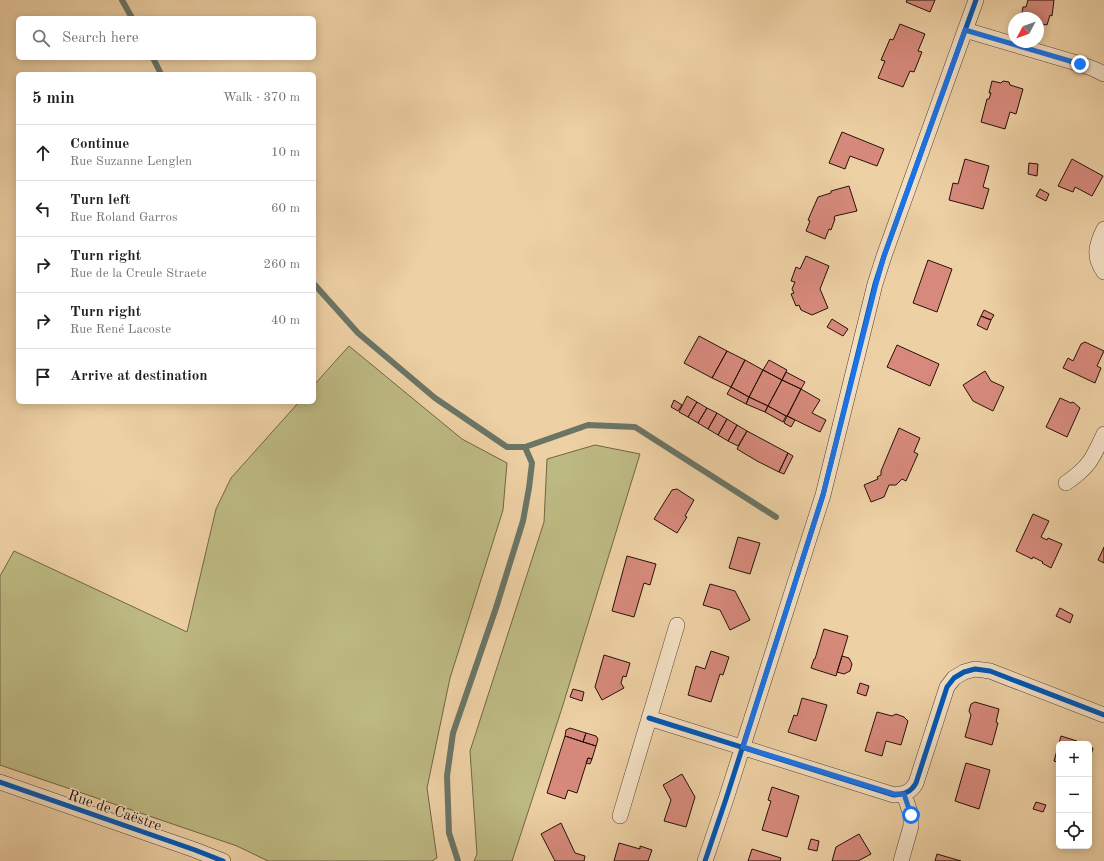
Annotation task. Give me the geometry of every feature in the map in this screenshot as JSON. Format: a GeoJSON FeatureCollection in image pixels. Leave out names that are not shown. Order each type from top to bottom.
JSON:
{"type":"FeatureCollection","features":[{"type":"Feature","properties":{"kind":"street"},"geometry":{"type":"LineString","coordinates":[[705,861],[823,495],[884,256],[976,0]]}},
{"type":"Feature","properties":{"kind":"street"},"geometry":{"type":"LineString","coordinates":[[965,30],[1080,64],[1104,74]]}},
{"type":"Feature","properties":{"kind":"street"},"geometry":{"type":"LineString","coordinates":[[1104,229],[1097,244],[1096,250],[1098,264],[1104,272]]}},
{"type":"Feature","properties":{"kind":"street"},"geometry":{"type":"LineString","coordinates":[[1066,484],[1087,466],[1096,453],[1104,434]]}},
{"type":"Feature","properties":{"kind":"street"},"geometry":{"type":"LineString","coordinates":[[620,816],[677,625]]}},
{"type":"Feature","properties":{"kind":"street"},"geometry":{"type":"LineString","coordinates":[[649,718],[894,794],[904,794],[910,791],[919,778],[947,687],[954,678],[964,672],[979,668],[990,671],[1104,715]]}},
{"type":"Feature","properties":{"kind":"street","name":"Rue de Caëstre"},"geometry":{"type":"LineString","coordinates":[[0,782],[223,861]]}},
{"type":"Feature","properties":{"kind":"street"},"geometry":{"type":"LineString","coordinates":[[901,861],[911,826],[911,815],[904,794]]}},
{"type":"Feature","properties":{"kind":"shaded area"},"geometry":{"type":"Polygon","coordinates":[[[349,346],[462,439],[507,463],[503,510],[450,678],[427,788],[437,858],[432,861],[268,861],[237,846],[0,765],[0,576],[14,551],[187,632],[216,509],[231,478],[297,404],[316,404],[316,383],[349,346]]]}},
{"type":"Feature","properties":{"kind":"shaded area"},"geometry":{"type":"Polygon","coordinates":[[[595,445],[640,454],[562,708],[512,861],[474,861],[477,854],[470,751],[544,522],[547,459],[595,445]]]}},
{"type":"Feature","properties":{"kind":"building"},"geometry":{"type":"Polygon","coordinates":[[[907,0],[935,0],[930,12],[906,2],[907,0]]]}},
{"type":"Feature","properties":{"kind":"building"},"geometry":{"type":"Polygon","coordinates":[[[1028,0],[1054,0],[1052,16],[1050,15],[1047,25],[1044,24],[1044,12],[1022,12],[1023,7],[1026,7],[1028,0]]]}},
{"type":"Feature","properties":{"kind":"building"},"geometry":{"type":"Polygon","coordinates":[[[900,24],[925,34],[918,51],[922,52],[914,72],[910,71],[903,87],[878,78],[885,61],[881,60],[890,39],[893,40],[900,24]]]}},
{"type":"Feature","properties":{"kind":"building"},"geometry":{"type":"Polygon","coordinates":[[[992,81],[1001,83],[1003,81],[1009,82],[1010,85],[1023,89],[1016,114],[1010,112],[1005,129],[981,122],[987,99],[989,99],[991,93],[989,93],[992,81]]]}},
{"type":"Feature","properties":{"kind":"building"},"geometry":{"type":"Polygon","coordinates":[[[842,132],[884,149],[877,166],[850,156],[845,169],[829,163],[842,132]]]}},
{"type":"Feature","properties":{"kind":"building"},"geometry":{"type":"Polygon","coordinates":[[[965,159],[989,166],[983,187],[989,189],[983,209],[949,200],[953,183],[958,184],[965,159]]]}},
{"type":"Feature","properties":{"kind":"building"},"geometry":{"type":"Polygon","coordinates":[[[1072,159],[1103,176],[1092,196],[1075,187],[1073,192],[1058,186],[1072,159]]]}},
{"type":"Feature","properties":{"kind":"building"},"geometry":{"type":"Polygon","coordinates":[[[1029,163],[1038,164],[1037,176],[1028,174],[1029,163]]]}},
{"type":"Feature","properties":{"kind":"building"},"geometry":{"type":"Polygon","coordinates":[[[849,186],[857,211],[835,216],[831,230],[829,229],[825,239],[806,231],[810,221],[808,220],[818,197],[831,193],[831,191],[849,186]]]}},
{"type":"Feature","properties":{"kind":"building"},"geometry":{"type":"Polygon","coordinates":[[[1040,189],[1049,194],[1046,201],[1036,196],[1040,189]]]}},
{"type":"Feature","properties":{"kind":"building"},"geometry":{"type":"Polygon","coordinates":[[[806,256],[829,266],[820,289],[828,308],[812,315],[801,310],[799,305],[796,306],[791,294],[794,293],[792,289],[795,282],[791,281],[796,267],[800,269],[806,256]]]}},
{"type":"Feature","properties":{"kind":"building"},"geometry":{"type":"Polygon","coordinates":[[[928,260],[952,269],[937,312],[913,303],[928,260]]]}},
{"type":"Feature","properties":{"kind":"building"},"geometry":{"type":"Polygon","coordinates":[[[984,310],[994,315],[991,320],[981,316],[984,310]]]}},
{"type":"Feature","properties":{"kind":"building"},"geometry":{"type":"Polygon","coordinates":[[[981,316],[991,320],[987,330],[977,325],[981,316]]]}},
{"type":"Feature","properties":{"kind":"building"},"geometry":{"type":"Polygon","coordinates":[[[832,319],[848,329],[843,336],[827,327],[832,319]]]}},
{"type":"Feature","properties":{"kind":"building"},"geometry":{"type":"Polygon","coordinates":[[[699,336],[727,351],[712,378],[684,363],[699,336]]]}},
{"type":"Feature","properties":{"kind":"building"},"geometry":{"type":"Polygon","coordinates":[[[1085,342],[1104,351],[1097,366],[1101,368],[1095,383],[1063,368],[1068,358],[1073,361],[1081,344],[1085,342]]]}},
{"type":"Feature","properties":{"kind":"building"},"geometry":{"type":"Polygon","coordinates":[[[897,345],[939,364],[930,386],[887,367],[897,345]]]}},
{"type":"Feature","properties":{"kind":"building"},"geometry":{"type":"Polygon","coordinates":[[[727,351],[745,360],[731,387],[712,378],[727,351]]]}},
{"type":"Feature","properties":{"kind":"building"},"geometry":{"type":"Polygon","coordinates":[[[745,360],[763,370],[749,397],[731,387],[745,360]]]}},
{"type":"Feature","properties":{"kind":"building"},"geometry":{"type":"Polygon","coordinates":[[[769,360],[787,370],[782,380],[763,370],[769,360]]]}},
{"type":"Feature","properties":{"kind":"building"},"geometry":{"type":"Polygon","coordinates":[[[763,370],[782,380],[768,406],[749,397],[763,370]]]}},
{"type":"Feature","properties":{"kind":"building"},"geometry":{"type":"Polygon","coordinates":[[[985,371],[991,381],[1004,387],[993,411],[973,401],[963,385],[985,371]]]}},
{"type":"Feature","properties":{"kind":"building"},"geometry":{"type":"Polygon","coordinates":[[[786,372],[805,382],[801,389],[782,380],[786,372]]]}},
{"type":"Feature","properties":{"kind":"building"},"geometry":{"type":"Polygon","coordinates":[[[782,380],[801,389],[788,415],[786,416],[768,406],[782,380]]]}},
{"type":"Feature","properties":{"kind":"building"},"geometry":{"type":"Polygon","coordinates":[[[731,387],[749,397],[746,404],[727,394],[731,387]]]}},
{"type":"Feature","properties":{"kind":"building"},"geometry":{"type":"Polygon","coordinates":[[[801,389],[820,400],[812,413],[826,420],[820,432],[787,416],[801,389]]]}},
{"type":"Feature","properties":{"kind":"building"},"geometry":{"type":"Polygon","coordinates":[[[687,396],[697,402],[688,417],[679,412],[687,396]]]}},
{"type":"Feature","properties":{"kind":"building"},"geometry":{"type":"Polygon","coordinates":[[[749,397],[768,406],[765,412],[746,404],[749,397]]]}},
{"type":"Feature","properties":{"kind":"building"},"geometry":{"type":"Polygon","coordinates":[[[1060,398],[1071,403],[1073,402],[1080,408],[1067,437],[1046,427],[1060,398]]]}},
{"type":"Feature","properties":{"kind":"building"},"geometry":{"type":"Polygon","coordinates":[[[674,400],[682,405],[678,411],[671,407],[674,400]]]}},
{"type":"Feature","properties":{"kind":"building"},"geometry":{"type":"Polygon","coordinates":[[[697,402],[707,408],[698,423],[688,417],[697,402]]]}},
{"type":"Feature","properties":{"kind":"building"},"geometry":{"type":"Polygon","coordinates":[[[768,406],[786,416],[783,422],[765,412],[768,406]]]}},
{"type":"Feature","properties":{"kind":"building"},"geometry":{"type":"Polygon","coordinates":[[[707,408],[717,413],[708,429],[698,423],[707,408]]]}},
{"type":"Feature","properties":{"kind":"building"},"geometry":{"type":"Polygon","coordinates":[[[717,413],[727,419],[718,435],[708,429],[717,413]]]}},
{"type":"Feature","properties":{"kind":"building"},"geometry":{"type":"Polygon","coordinates":[[[787,416],[795,420],[791,427],[784,423],[787,416]]]}},
{"type":"Feature","properties":{"kind":"building"},"geometry":{"type":"Polygon","coordinates":[[[727,419],[737,425],[728,441],[718,435],[727,419]]]}},
{"type":"Feature","properties":{"kind":"building"},"geometry":{"type":"Polygon","coordinates":[[[737,425],[747,431],[738,446],[728,441],[737,425]]]}},
{"type":"Feature","properties":{"kind":"building"},"geometry":{"type":"Polygon","coordinates":[[[899,428],[920,438],[914,452],[918,454],[906,481],[902,479],[896,485],[889,485],[884,497],[871,502],[864,485],[878,479],[877,477],[881,475],[881,471],[899,428]]]}},
{"type":"Feature","properties":{"kind":"building"},"geometry":{"type":"Polygon","coordinates":[[[747,431],[788,453],[779,472],[737,449],[747,431]]]}},
{"type":"Feature","properties":{"kind":"building"},"geometry":{"type":"Polygon","coordinates":[[[788,453],[793,456],[784,474],[779,472],[788,453]]]}},
{"type":"Feature","properties":{"kind":"building"},"geometry":{"type":"Polygon","coordinates":[[[677,489],[694,500],[685,516],[687,517],[677,533],[654,519],[672,490],[677,489]]]}},
{"type":"Feature","properties":{"kind":"building"},"geometry":{"type":"Polygon","coordinates":[[[1033,514],[1049,521],[1041,537],[1047,540],[1048,538],[1062,544],[1051,568],[1033,557],[1032,559],[1016,551],[1033,514]]]}},
{"type":"Feature","properties":{"kind":"building"},"geometry":{"type":"Polygon","coordinates":[[[738,537],[760,543],[750,574],[729,568],[738,537]]]}},
{"type":"Feature","properties":{"kind":"building"},"geometry":{"type":"Polygon","coordinates":[[[1104,547],[1104,563],[1098,560],[1104,547]]]}},
{"type":"Feature","properties":{"kind":"building"},"geometry":{"type":"Polygon","coordinates":[[[627,556],[656,564],[650,585],[644,583],[634,617],[612,611],[627,556]]]}},
{"type":"Feature","properties":{"kind":"building"},"geometry":{"type":"Polygon","coordinates":[[[710,584],[735,591],[750,620],[730,630],[720,610],[703,605],[710,584]]]}},
{"type":"Feature","properties":{"kind":"building"},"geometry":{"type":"Polygon","coordinates":[[[1060,608],[1073,615],[1070,623],[1056,616],[1060,608]]]}},
{"type":"Feature","properties":{"kind":"building"},"geometry":{"type":"Polygon","coordinates":[[[824,629],[848,636],[836,676],[811,668],[824,629]]]}},
{"type":"Feature","properties":{"kind":"building"},"geometry":{"type":"Polygon","coordinates":[[[711,651],[729,657],[723,675],[720,674],[711,702],[688,695],[696,666],[705,669],[711,651]]]}},
{"type":"Feature","properties":{"kind":"building"},"geometry":{"type":"Polygon","coordinates":[[[604,655],[630,663],[626,677],[623,676],[621,683],[624,688],[602,700],[595,687],[604,655]]]}},
{"type":"Feature","properties":{"kind":"building"},"geometry":{"type":"Polygon","coordinates":[[[842,656],[849,658],[852,664],[850,671],[844,674],[837,672],[842,656]]]}},
{"type":"Feature","properties":{"kind":"building"},"geometry":{"type":"Polygon","coordinates":[[[860,683],[869,686],[866,696],[857,693],[860,683]]]}},
{"type":"Feature","properties":{"kind":"building"},"geometry":{"type":"Polygon","coordinates":[[[573,689],[584,692],[582,701],[570,697],[573,689]]]}},
{"type":"Feature","properties":{"kind":"building"},"geometry":{"type":"Polygon","coordinates":[[[802,698],[827,705],[816,741],[788,732],[794,715],[797,716],[802,698]]]}},
{"type":"Feature","properties":{"kind":"building"},"geometry":{"type":"Polygon","coordinates":[[[975,702],[999,709],[996,722],[998,723],[992,745],[965,737],[971,715],[969,711],[971,704],[975,702]]]}},
{"type":"Feature","properties":{"kind":"building"},"geometry":{"type":"Polygon","coordinates":[[[877,712],[892,716],[896,714],[904,717],[908,721],[901,745],[886,741],[882,756],[865,751],[877,712]]]}},
{"type":"Feature","properties":{"kind":"building"},"geometry":{"type":"Polygon","coordinates":[[[570,728],[586,733],[583,742],[565,736],[566,730],[570,728]]]}},
{"type":"Feature","properties":{"kind":"building"},"geometry":{"type":"Polygon","coordinates":[[[586,733],[596,736],[598,739],[596,746],[583,742],[586,733]]]}},
{"type":"Feature","properties":{"kind":"building"},"geometry":{"type":"Polygon","coordinates":[[[565,736],[596,746],[592,759],[588,758],[577,793],[568,790],[565,799],[547,793],[565,736]]]}},
{"type":"Feature","properties":{"kind":"building"},"geometry":{"type":"Polygon","coordinates":[[[1061,736],[1077,741],[1060,741],[1061,736]]]}},
{"type":"Feature","properties":{"kind":"building"},"geometry":{"type":"Polygon","coordinates":[[[588,758],[592,759],[590,764],[586,763],[588,758]]]}},
{"type":"Feature","properties":{"kind":"building"},"geometry":{"type":"Polygon","coordinates":[[[966,763],[990,770],[979,809],[955,801],[966,763]]]}},
{"type":"Feature","properties":{"kind":"building"},"geometry":{"type":"Polygon","coordinates":[[[682,774],[695,797],[686,827],[664,821],[671,800],[663,785],[682,774]]]}},
{"type":"Feature","properties":{"kind":"building"},"geometry":{"type":"Polygon","coordinates":[[[772,787],[799,796],[787,837],[762,830],[771,801],[768,800],[772,787]]]}},
{"type":"Feature","properties":{"kind":"building"},"geometry":{"type":"Polygon","coordinates":[[[1036,802],[1046,805],[1043,812],[1033,809],[1036,802]]]}},
{"type":"Feature","properties":{"kind":"building"},"geometry":{"type":"Polygon","coordinates":[[[561,823],[575,853],[585,856],[584,861],[555,861],[541,834],[561,823]]]}},
{"type":"Feature","properties":{"kind":"building"},"geometry":{"type":"Polygon","coordinates":[[[859,834],[871,854],[858,861],[832,861],[836,847],[859,834]]]}},
{"type":"Feature","properties":{"kind":"building"},"geometry":{"type":"Polygon","coordinates":[[[811,839],[819,841],[817,851],[808,849],[811,839]]]}},
{"type":"Feature","properties":{"kind":"building"},"geometry":{"type":"Polygon","coordinates":[[[619,843],[640,849],[640,846],[652,850],[648,861],[614,861],[619,843]]]}},
{"type":"Feature","properties":{"kind":"building"},"geometry":{"type":"Polygon","coordinates":[[[752,849],[781,858],[780,861],[748,861],[752,849]]]}},
{"type":"Feature","properties":{"kind":"building"},"geometry":{"type":"Polygon","coordinates":[[[937,854],[961,861],[935,861],[937,854]]]}},
{"type":"Feature","properties":{"kind":"waterway"},"geometry":{"type":"LineString","coordinates":[[122,0],[131,16]]}},
{"type":"Feature","properties":{"kind":"waterway"},"geometry":{"type":"LineString","coordinates":[[154,60],[160,72]]}},
{"type":"Feature","properties":{"kind":"waterway"},"geometry":{"type":"LineString","coordinates":[[316,286],[358,333],[435,398],[507,447],[525,447],[588,425],[635,427],[776,517]]}},
{"type":"Feature","properties":{"kind":"waterway"},"geometry":{"type":"LineString","coordinates":[[458,861],[449,833],[447,776],[453,733],[496,608],[523,521],[532,463],[525,447]]}},
{"type":"Feature","properties":{"kind":"cycle path"},"geometry":{"type":"LineString","coordinates":[[705,861],[823,495],[875,284],[976,0]]}},
{"type":"Feature","properties":{"kind":"cycle path"},"geometry":{"type":"LineString","coordinates":[[649,718],[894,795],[907,792],[912,789],[916,783],[947,687],[954,678],[964,672],[975,669],[990,671],[1104,715]]}},
{"type":"Feature","properties":{"kind":"cycle path"},"geometry":{"type":"LineString","coordinates":[[0,782],[223,861]]}},
{"type":"Feature","properties":{"kind":"route"},"geometry":{"type":"LineString","coordinates":[[911,815],[904,794],[894,794],[743,747],[823,495],[884,256],[965,30],[1080,64]]}}]}
